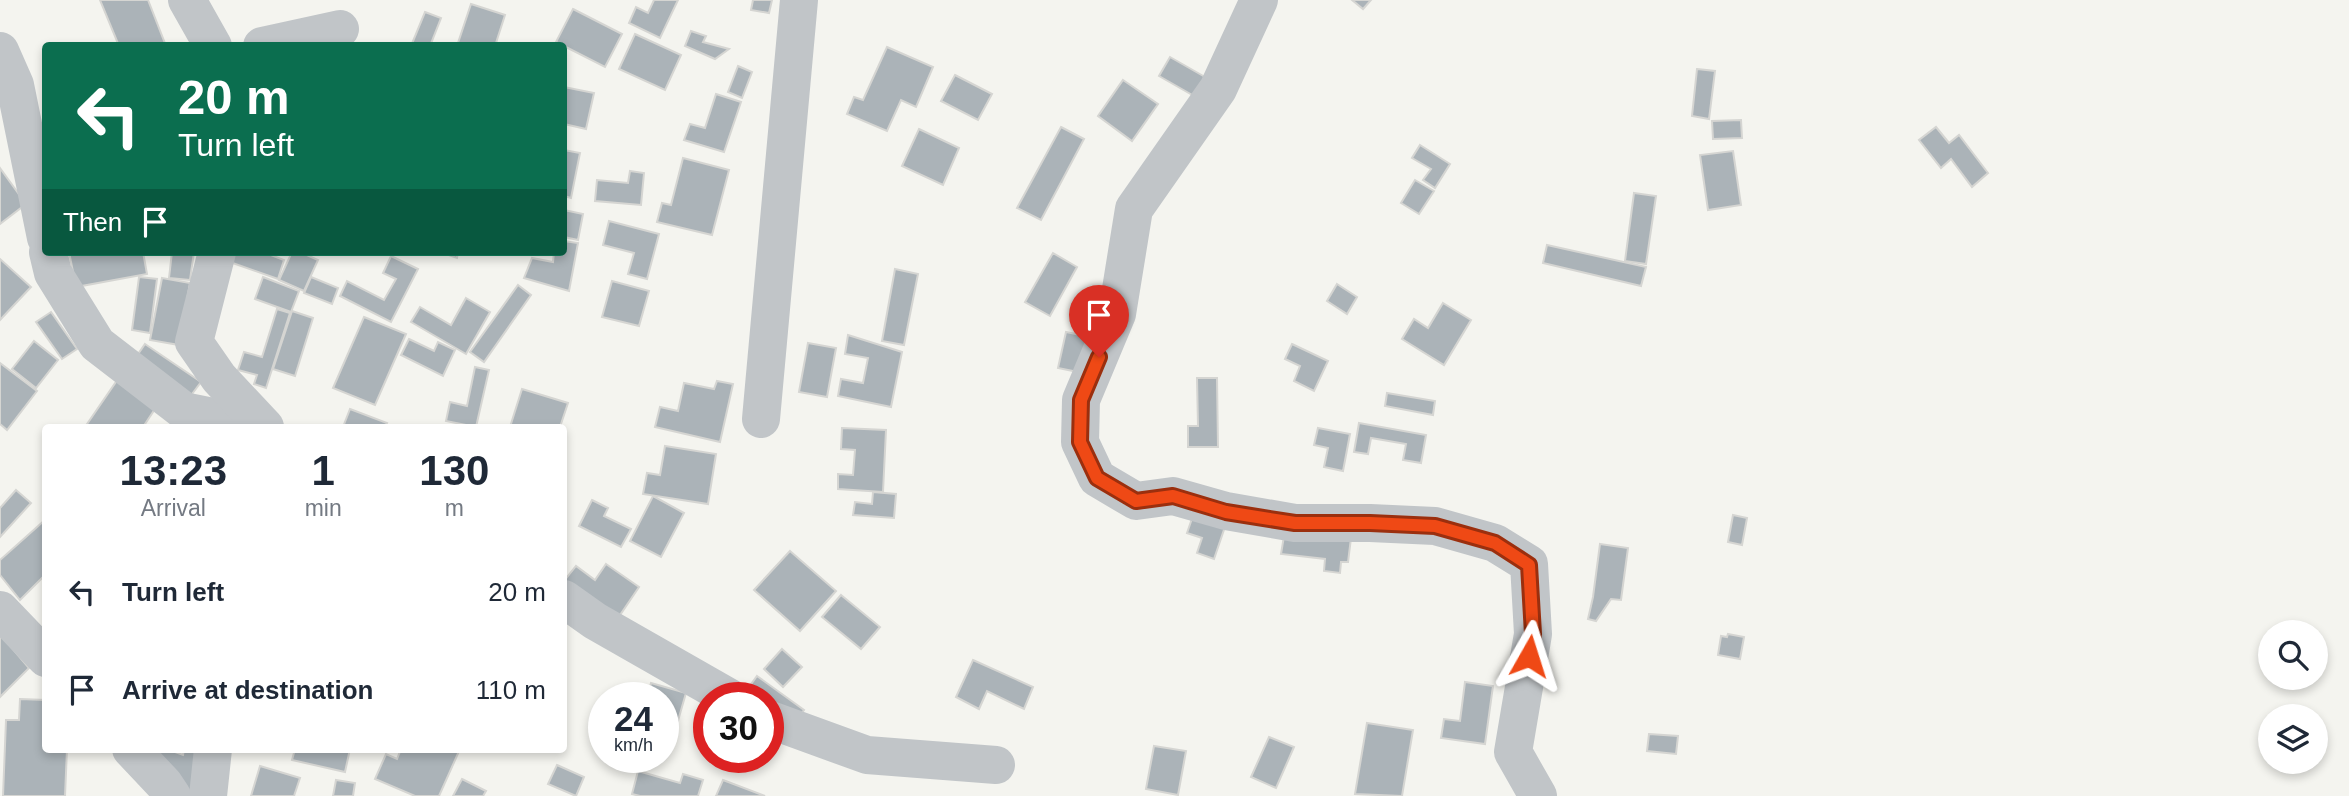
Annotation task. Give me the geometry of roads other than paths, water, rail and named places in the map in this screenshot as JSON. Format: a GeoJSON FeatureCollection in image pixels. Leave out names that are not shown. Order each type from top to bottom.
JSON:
{"type":"FeatureCollection","features":[{"type":"Feature","properties":{"kind":"street"},"geometry":{"type":"LineString","coordinates":[[187,0],[211,42]]}},
{"type":"Feature","properties":{"kind":"street"},"geometry":{"type":"LineString","coordinates":[[761,419],[799,0]]}},
{"type":"Feature","properties":{"kind":"street"},"geometry":{"type":"LineString","coordinates":[[1259,0],[1218,89],[1134,209],[1117,314],[1081,400],[1080,442],[1097,478],[1136,501],[1173,496],[1226,512],[1295,523],[1435,526],[1495,543],[1529,565],[1533,634],[1513,752],[1538,796]]}},
{"type":"Feature","properties":{"kind":"street"},"geometry":{"type":"LineString","coordinates":[[280,42],[340,29]]}},
{"type":"Feature","properties":{"kind":"street"},"geometry":{"type":"LineString","coordinates":[[0,51],[20,84],[42,214]]}},
{"type":"Feature","properties":{"kind":"street"},"geometry":{"type":"LineString","coordinates":[[49,256],[52,273],[97,344],[184,411],[249,424]]}},
{"type":"Feature","properties":{"kind":"street"},"geometry":{"type":"LineString","coordinates":[[216,256],[194,342],[219,378],[261,424]]}},
{"type":"Feature","properties":{"kind":"street"},"geometry":{"type":"LineString","coordinates":[[567,601],[595,621],[702,682]]}},
{"type":"Feature","properties":{"kind":"street"},"geometry":{"type":"LineString","coordinates":[[0,610],[42,654]]}},
{"type":"Feature","properties":{"kind":"street"},"geometry":{"type":"LineString","coordinates":[[784,725],[867,755],[996,765]]}},
{"type":"Feature","properties":{"kind":"street"},"geometry":{"type":"LineString","coordinates":[[135,753],[172,796]]}},
{"type":"Feature","properties":{"kind":"street"},"geometry":{"type":"LineString","coordinates":[[208,796],[213,753]]}}]}
